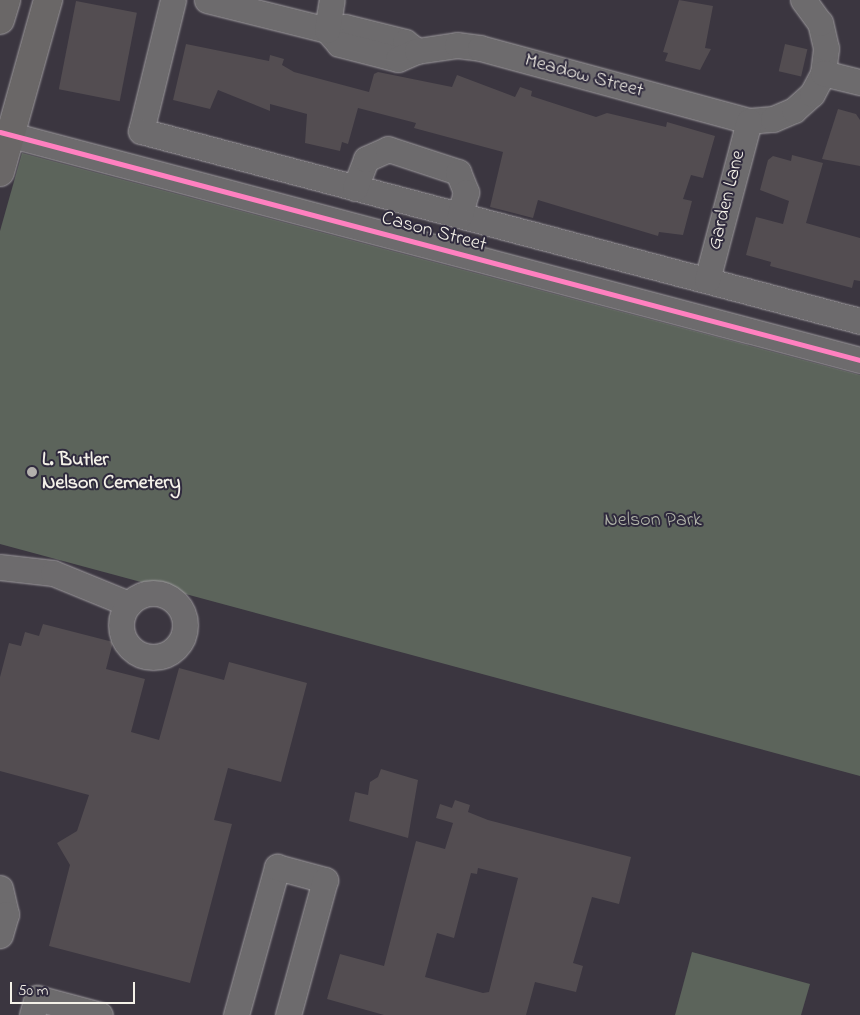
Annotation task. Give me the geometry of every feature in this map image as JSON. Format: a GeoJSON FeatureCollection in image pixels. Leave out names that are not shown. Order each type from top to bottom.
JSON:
{"type":"FeatureCollection","features":[{"type":"Feature","properties":{"kind":"main road"},"geometry":{"type":"LineString","coordinates":[[0,20],[6,0]]}},
{"type":"Feature","properties":{"kind":"main road"},"geometry":{"type":"LineString","coordinates":[[0,172],[6,134],[48,0]]}},
{"type":"Feature","properties":{"kind":"street"},"geometry":{"type":"LineString","coordinates":[[173,0],[141,132],[707,280],[860,322]]}},
{"type":"Feature","properties":{"kind":"street","name":"Meadow Street"},"geometry":{"type":"LineString","coordinates":[[207,0],[328,30],[345,27],[405,42],[417,51],[457,45],[480,48],[749,121]]}},
{"type":"Feature","properties":{"kind":"street"},"geometry":{"type":"LineString","coordinates":[[328,30],[332,0]]}},
{"type":"Feature","properties":{"kind":"street"},"geometry":{"type":"LineString","coordinates":[[749,121],[772,119],[794,110],[812,94],[823,73],[826,48],[820,23],[803,0]]}},
{"type":"Feature","properties":{"kind":"street"},"geometry":{"type":"LineString","coordinates":[[823,73],[860,82]]}},
{"type":"Feature","properties":{"kind":"street","name":"Garden Lane"},"geometry":{"type":"LineString","coordinates":[[707,280],[749,121]]}},
{"type":"Feature","properties":{"kind":"street","name":"Cason Street"},"geometry":{"type":"LineString","coordinates":[[6,134],[860,360]]}},
{"type":"Feature","properties":{"kind":"street"},"geometry":{"type":"LineString","coordinates":[[355,188],[366,159],[388,149],[458,172],[466,192],[460,215]]}},
{"type":"Feature","properties":{"kind":"street"},"geometry":{"type":"LineString","coordinates":[[0,567],[53,573],[129,604]]}},
{"type":"Feature","properties":{"kind":"street"},"geometry":{"type":"LineString","coordinates":[[236,1015],[277,867],[325,880],[288,1015]]}},
{"type":"Feature","properties":{"kind":"street"},"geometry":{"type":"LineString","coordinates":[[0,888],[6,914],[0,935]]}},
{"type":"Feature","properties":{"kind":"street"},"geometry":{"type":"LineString","coordinates":[[32,1015],[37,998],[100,1015]]}},
{"type":"Feature","properties":{"kind":"green space","name":"Nelson Park"},"geometry":{"type":"Polygon","coordinates":[[[22,153],[860,375],[860,776],[0,544],[0,231],[22,153]]]}},
{"type":"Feature","properties":{"kind":"green space"},"geometry":{"type":"Polygon","coordinates":[[[692,952],[810,984],[801,1015],[675,1015],[692,952]]]}},
{"type":"Feature","properties":{"kind":"building"},"geometry":{"type":"Polygon","coordinates":[[[679,0],[713,6],[705,48],[711,49],[700,70],[665,61],[668,53],[663,52],[679,0]]]}},
{"type":"Feature","properties":{"kind":"building"},"geometry":{"type":"Polygon","coordinates":[[[76,1],[137,13],[120,101],[59,89],[76,1]]]}},
{"type":"Feature","properties":{"kind":"building"},"geometry":{"type":"Polygon","coordinates":[[[186,44],[269,61],[270,55],[284,59],[282,65],[294,72],[369,92],[374,74],[378,72],[452,87],[457,75],[515,97],[520,87],[532,91],[531,96],[596,117],[607,113],[666,127],[667,122],[715,136],[703,178],[691,175],[683,199],[692,201],[683,235],[659,232],[658,236],[538,200],[533,218],[490,207],[503,152],[414,128],[416,123],[358,108],[348,144],[342,142],[340,151],[305,143],[307,114],[270,104],[270,111],[218,90],[210,109],[173,100],[186,44]]]}},
{"type":"Feature","properties":{"kind":"building"},"geometry":{"type":"Polygon","coordinates":[[[785,44],[807,49],[801,76],[779,71],[785,44]]]}},
{"type":"Feature","properties":{"kind":"building"},"geometry":{"type":"Polygon","coordinates":[[[838,109],[856,114],[860,120],[860,166],[822,159],[838,109]]]}},
{"type":"Feature","properties":{"kind":"building"},"geometry":{"type":"Polygon","coordinates":[[[792,155],[823,163],[806,223],[860,238],[860,281],[854,280],[852,288],[770,266],[771,262],[746,255],[756,217],[783,224],[789,201],[760,190],[768,160],[773,156],[791,161],[792,155]]]}},
{"type":"Feature","properties":{"kind":"building"},"geometry":{"type":"Polygon","coordinates":[[[43,624],[113,642],[106,669],[145,679],[131,732],[159,740],[179,668],[224,680],[229,662],[307,683],[281,782],[228,768],[214,820],[232,824],[190,983],[49,946],[70,865],[57,843],[77,831],[89,795],[0,771],[0,677],[9,643],[21,646],[25,632],[39,636],[43,624]]]}},
{"type":"Feature","properties":{"kind":"building"},"geometry":{"type":"Polygon","coordinates":[[[381,769],[418,780],[408,838],[349,821],[355,792],[368,795],[370,782],[378,777],[381,769]]]}},
{"type":"Feature","properties":{"kind":"building"},"geometry":{"type":"Polygon","coordinates":[[[455,800],[470,805],[468,812],[488,820],[631,857],[619,904],[592,897],[573,963],[583,966],[576,992],[535,982],[526,1015],[384,1015],[327,999],[340,954],[384,966],[416,841],[445,849],[453,823],[436,818],[440,804],[452,808],[455,800]],[[478,868],[477,874],[471,873],[454,938],[437,933],[425,977],[483,993],[489,992],[518,878],[478,868]]]}},
{"type":"Feature","properties":{"kind":"cycle path"},"geometry":{"type":"LineString","coordinates":[[0,132],[860,360]]}},
{"type":"Feature","properties":{"kind":"place","name":"L. Butler Nelson Cemetery"},"geometry":{"type":"Point","coordinates":[32,472]}}]}
